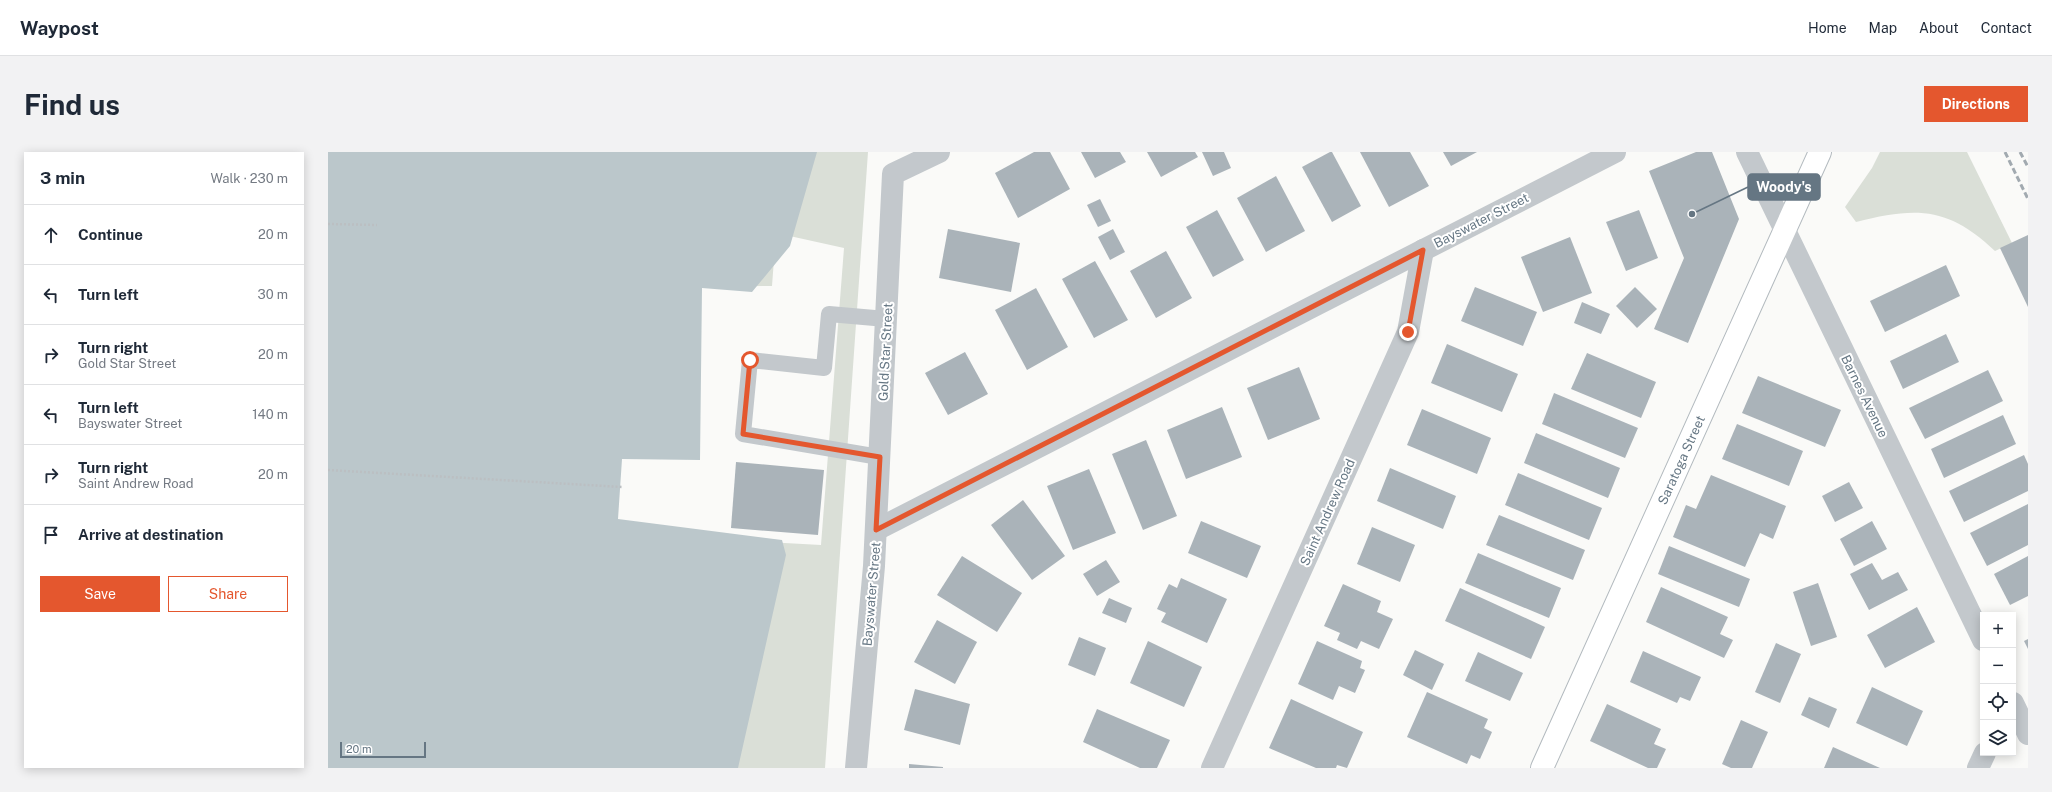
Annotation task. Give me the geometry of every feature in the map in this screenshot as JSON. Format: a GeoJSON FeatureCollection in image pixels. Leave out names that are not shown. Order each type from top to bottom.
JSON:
{"type":"FeatureCollection","features":[{"type":"Feature","properties":{"kind":"main road","name":"Saratoga Street"},"geometry":{"type":"LineString","coordinates":[[1542,768],[1820,152]]}},
{"type":"Feature","properties":{"kind":"street","name":"Gold Star Street"},"geometry":{"type":"LineString","coordinates":[[876,530],[893,174],[939,152]]}},
{"type":"Feature","properties":{"kind":"street","name":"Bayswater Street"},"geometry":{"type":"LineString","coordinates":[[856,768],[876,530],[1615,152]]}},
{"type":"Feature","properties":{"kind":"street","name":"Barnes Avenue"},"geometry":{"type":"LineString","coordinates":[[1747,152],[1980,634]]}},
{"type":"Feature","properties":{"kind":"street","name":"Saint Andrew Road"},"geometry":{"type":"LineString","coordinates":[[1212,768],[1408,332],[1423,250]]}},
{"type":"Feature","properties":{"kind":"street"},"geometry":{"type":"LineString","coordinates":[[2016,709],[2028,734]]}},
{"type":"Feature","properties":{"kind":"street"},"geometry":{"type":"LineString","coordinates":[[1978,768],[1984,756]]}},
{"type":"Feature","properties":{"kind":"lane"},"geometry":{"type":"LineString","coordinates":[[880,457],[743,434],[750,360],[824,368],[829,314],[886,319]]}},
{"type":"Feature","properties":{"kind":"path"},"geometry":{"type":"LineString","coordinates":[[328,224],[377,225]]}},
{"type":"Feature","properties":{"kind":"path"},"geometry":{"type":"LineString","coordinates":[[328,470],[622,487]]}},
{"type":"Feature","properties":{"kind":"shaded area"},"geometry":{"type":"Polygon","coordinates":[[[328,152],[817,152],[790,246],[752,292],[702,288],[700,460],[622,459],[618,519],[782,540],[786,555],[738,768],[328,768],[328,152]]]}},
{"type":"Feature","properties":{"kind":"shaded area"},"geometry":{"type":"Polygon","coordinates":[[[699,152],[868,152],[825,768],[533,768],[698,538],[821,545],[844,248],[776,233],[772,286],[674,287],[699,152]]]}},
{"type":"Feature","properties":{"kind":"shaded area"},"geometry":{"type":"Polygon","coordinates":[[[1880,152],[1967,152],[2012,243],[1995,251],[1978,236],[1962,225],[1946,218],[1930,214],[1896,214],[1856,222],[1845,207],[1872,168],[1880,152]]]}},
{"type":"Feature","properties":{"kind":"building"},"geometry":{"type":"Polygon","coordinates":[[[1034,152],[1050,152],[1070,189],[1018,218],[995,173],[1034,152]]]}},
{"type":"Feature","properties":{"kind":"building"},"geometry":{"type":"Polygon","coordinates":[[[1081,152],[1120,152],[1126,162],[1095,178],[1081,152]]]}},
{"type":"Feature","properties":{"kind":"building"},"geometry":{"type":"Polygon","coordinates":[[[1147,152],[1195,152],[1198,157],[1161,177],[1147,152]]]}},
{"type":"Feature","properties":{"kind":"building"},"geometry":{"type":"Polygon","coordinates":[[[1202,152],[1224,152],[1231,168],[1213,176],[1202,152]]]}},
{"type":"Feature","properties":{"kind":"building"},"geometry":{"type":"Polygon","coordinates":[[[1332,152],[1361,206],[1332,222],[1302,167],[1332,152]]]}},
{"type":"Feature","properties":{"kind":"building"},"geometry":{"type":"Polygon","coordinates":[[[1360,152],[1410,152],[1429,186],[1389,207],[1360,152]]]}},
{"type":"Feature","properties":{"kind":"building"},"geometry":{"type":"Polygon","coordinates":[[[1443,152],[1477,152],[1451,166],[1443,152]]]}},
{"type":"Feature","properties":{"kind":"building"},"geometry":{"type":"Polygon","coordinates":[[[1696,152],[1712,152],[1739,219],[1688,343],[1654,329],[1684,258],[1649,171],[1696,152]]]}},
{"type":"Feature","properties":{"kind":"building"},"geometry":{"type":"Polygon","coordinates":[[[1276,176],[1305,231],[1266,252],[1237,198],[1276,176]]]}},
{"type":"Feature","properties":{"kind":"building"},"geometry":{"type":"Polygon","coordinates":[[[1100,199],[1111,221],[1098,227],[1087,205],[1100,199]]]}},
{"type":"Feature","properties":{"kind":"building"},"geometry":{"type":"Polygon","coordinates":[[[1217,210],[1244,260],[1213,277],[1186,227],[1217,210]]]}},
{"type":"Feature","properties":{"kind":"building"},"geometry":{"type":"Polygon","coordinates":[[[1639,210],[1658,258],[1626,271],[1606,222],[1639,210]]]}},
{"type":"Feature","properties":{"kind":"building"},"geometry":{"type":"Polygon","coordinates":[[[948,229],[1020,243],[1011,292],[939,278],[948,229]]]}},
{"type":"Feature","properties":{"kind":"building"},"geometry":{"type":"Polygon","coordinates":[[[1113,229],[1125,252],[1110,260],[1098,237],[1113,229]]]}},
{"type":"Feature","properties":{"kind":"building"},"geometry":{"type":"Polygon","coordinates":[[[2028,235],[2028,307],[2000,248],[2028,235]]]}},
{"type":"Feature","properties":{"kind":"building"},"geometry":{"type":"Polygon","coordinates":[[[1570,237],[1592,293],[1543,312],[1521,257],[1570,237]]]}},
{"type":"Feature","properties":{"kind":"building"},"geometry":{"type":"Polygon","coordinates":[[[1166,251],[1192,298],[1156,318],[1130,271],[1166,251]]]}},
{"type":"Feature","properties":{"kind":"building"},"geometry":{"type":"Polygon","coordinates":[[[1095,261],[1128,320],[1094,338],[1062,279],[1095,261]]]}},
{"type":"Feature","properties":{"kind":"building"},"geometry":{"type":"Polygon","coordinates":[[[1946,265],[1960,296],[1885,332],[1870,301],[1946,265]]]}},
{"type":"Feature","properties":{"kind":"building"},"geometry":{"type":"Polygon","coordinates":[[[1475,287],[1537,312],[1523,346],[1461,321],[1475,287]]]}},
{"type":"Feature","properties":{"kind":"building"},"geometry":{"type":"Polygon","coordinates":[[[1635,287],[1657,309],[1637,328],[1616,306],[1635,287]]]}},
{"type":"Feature","properties":{"kind":"building"},"geometry":{"type":"Polygon","coordinates":[[[1036,288],[1068,347],[1027,370],[995,310],[1036,288]]]}},
{"type":"Feature","properties":{"kind":"building"},"geometry":{"type":"Polygon","coordinates":[[[1582,302],[1610,314],[1601,334],[1574,323],[1582,302]]]}},
{"type":"Feature","properties":{"kind":"building"},"geometry":{"type":"Polygon","coordinates":[[[1946,334],[1959,362],[1903,389],[1890,361],[1946,334]]]}},
{"type":"Feature","properties":{"kind":"building"},"geometry":{"type":"Polygon","coordinates":[[[1447,344],[1518,374],[1502,412],[1431,383],[1447,344]]]}},
{"type":"Feature","properties":{"kind":"building"},"geometry":{"type":"Polygon","coordinates":[[[965,352],[988,394],[948,415],[925,373],[965,352]]]}},
{"type":"Feature","properties":{"kind":"building"},"geometry":{"type":"Polygon","coordinates":[[[1587,353],[1656,382],[1641,418],[1571,389],[1587,353]]]}},
{"type":"Feature","properties":{"kind":"building"},"geometry":{"type":"Polygon","coordinates":[[[1299,367],[1320,419],[1268,440],[1247,388],[1299,367]]]}},
{"type":"Feature","properties":{"kind":"building"},"geometry":{"type":"Polygon","coordinates":[[[1988,370],[2003,401],[1925,439],[1909,408],[1988,370]]]}},
{"type":"Feature","properties":{"kind":"building"},"geometry":{"type":"Polygon","coordinates":[[[1758,376],[1841,410],[1825,447],[1742,413],[1758,376]]]}},
{"type":"Feature","properties":{"kind":"building"},"geometry":{"type":"Polygon","coordinates":[[[1554,393],[1638,428],[1625,458],[1542,424],[1554,393]]]}},
{"type":"Feature","properties":{"kind":"building"},"geometry":{"type":"Polygon","coordinates":[[[1222,407],[1242,457],[1186,479],[1167,430],[1222,407]]]}},
{"type":"Feature","properties":{"kind":"building"},"geometry":{"type":"Polygon","coordinates":[[[1422,409],[1491,438],[1477,474],[1407,445],[1422,409]]]}},
{"type":"Feature","properties":{"kind":"building"},"geometry":{"type":"Polygon","coordinates":[[[2003,415],[2016,444],[1944,478],[1931,449],[2003,415]]]}},
{"type":"Feature","properties":{"kind":"building"},"geometry":{"type":"Polygon","coordinates":[[[1737,424],[1803,451],[1789,486],[1722,459],[1737,424]]]}},
{"type":"Feature","properties":{"kind":"building"},"geometry":{"type":"Polygon","coordinates":[[[1536,433],[1620,468],[1608,498],[1524,463],[1536,433]]]}},
{"type":"Feature","properties":{"kind":"building"},"geometry":{"type":"Polygon","coordinates":[[[1146,440],[1177,516],[1143,530],[1112,454],[1146,440]]]}},
{"type":"Feature","properties":{"kind":"building"},"geometry":{"type":"Polygon","coordinates":[[[2024,455],[2028,464],[2028,491],[1964,522],[1949,491],[2024,455]]]}},
{"type":"Feature","properties":{"kind":"building"},"geometry":{"type":"Polygon","coordinates":[[[736,462],[824,470],[818,535],[731,528],[736,462]]]}},
{"type":"Feature","properties":{"kind":"building"},"geometry":{"type":"Polygon","coordinates":[[[1390,468],[1456,496],[1443,529],[1377,501],[1390,468]]]}},
{"type":"Feature","properties":{"kind":"building"},"geometry":{"type":"Polygon","coordinates":[[[1089,469],[1116,533],[1073,550],[1047,486],[1089,469]]]}},
{"type":"Feature","properties":{"kind":"building"},"geometry":{"type":"Polygon","coordinates":[[[1518,473],[1602,508],[1589,540],[1505,505],[1518,473]]]}},
{"type":"Feature","properties":{"kind":"building"},"geometry":{"type":"Polygon","coordinates":[[[1711,475],[1786,506],[1773,539],[1760,533],[1745,567],[1673,537],[1686,505],[1696,509],[1711,475]]]}},
{"type":"Feature","properties":{"kind":"building"},"geometry":{"type":"Polygon","coordinates":[[[1849,482],[1863,508],[1835,522],[1822,496],[1849,482]]]}},
{"type":"Feature","properties":{"kind":"building"},"geometry":{"type":"Polygon","coordinates":[[[1023,500],[1065,556],[1032,580],[991,525],[1023,500]]]}},
{"type":"Feature","properties":{"kind":"building"},"geometry":{"type":"Polygon","coordinates":[[[2028,504],[2028,545],[1987,566],[1970,533],[2028,504]]]}},
{"type":"Feature","properties":{"kind":"building"},"geometry":{"type":"Polygon","coordinates":[[[1499,515],[1585,550],[1573,580],[1486,545],[1499,515]]]}},
{"type":"Feature","properties":{"kind":"building"},"geometry":{"type":"Polygon","coordinates":[[[1201,521],[1261,546],[1247,578],[1188,553],[1201,521]]]}},
{"type":"Feature","properties":{"kind":"building"},"geometry":{"type":"Polygon","coordinates":[[[1872,521],[1887,549],[1854,566],[1840,539],[1872,521]]]}},
{"type":"Feature","properties":{"kind":"building"},"geometry":{"type":"Polygon","coordinates":[[[1372,527],[1415,545],[1400,582],[1357,564],[1372,527]]]}},
{"type":"Feature","properties":{"kind":"building"},"geometry":{"type":"Polygon","coordinates":[[[1669,546],[1750,579],[1739,607],[1658,574],[1669,546]]]}},
{"type":"Feature","properties":{"kind":"building"},"geometry":{"type":"Polygon","coordinates":[[[1478,553],[1561,588],[1549,618],[1465,583],[1478,553]]]}},
{"type":"Feature","properties":{"kind":"building"},"geometry":{"type":"Polygon","coordinates":[[[962,556],[1022,593],[997,632],[937,595],[962,556]]]}},
{"type":"Feature","properties":{"kind":"building"},"geometry":{"type":"Polygon","coordinates":[[[2028,556],[2028,596],[2010,605],[1994,574],[2028,556]]]}},
{"type":"Feature","properties":{"kind":"building"},"geometry":{"type":"Polygon","coordinates":[[[1106,560],[1120,582],[1097,596],[1083,574],[1106,560]]]}},
{"type":"Feature","properties":{"kind":"building"},"geometry":{"type":"Polygon","coordinates":[[[1872,563],[1882,580],[1898,572],[1908,590],[1869,610],[1850,574],[1872,563]]]}},
{"type":"Feature","properties":{"kind":"building"},"geometry":{"type":"Polygon","coordinates":[[[1181,578],[1227,599],[1207,643],[1161,622],[1166,613],[1157,609],[1169,584],[1177,588],[1181,578]]]}},
{"type":"Feature","properties":{"kind":"building"},"geometry":{"type":"Polygon","coordinates":[[[1818,583],[1837,637],[1811,646],[1793,592],[1818,583]]]}},
{"type":"Feature","properties":{"kind":"building"},"geometry":{"type":"Polygon","coordinates":[[[1343,584],[1381,601],[1377,612],[1393,619],[1379,649],[1361,641],[1357,649],[1337,640],[1340,633],[1324,626],[1343,584]]]}},
{"type":"Feature","properties":{"kind":"building"},"geometry":{"type":"Polygon","coordinates":[[[1661,587],[1728,617],[1720,634],[1733,640],[1724,658],[1646,622],[1661,587]]]}},
{"type":"Feature","properties":{"kind":"building"},"geometry":{"type":"Polygon","coordinates":[[[1460,588],[1545,627],[1531,659],[1445,621],[1460,588]]]}},
{"type":"Feature","properties":{"kind":"building"},"geometry":{"type":"Polygon","coordinates":[[[1109,598],[1132,608],[1126,623],[1102,613],[1109,598]]]}},
{"type":"Feature","properties":{"kind":"building"},"geometry":{"type":"Polygon","coordinates":[[[1917,607],[1935,642],[1885,668],[1867,635],[1917,607]]]}},
{"type":"Feature","properties":{"kind":"building"},"geometry":{"type":"Polygon","coordinates":[[[937,620],[977,642],[955,684],[914,662],[937,620]]]}},
{"type":"Feature","properties":{"kind":"building"},"geometry":{"type":"Polygon","coordinates":[[[1079,637],[1106,648],[1095,676],[1068,665],[1079,637]]]}},
{"type":"Feature","properties":{"kind":"building"},"geometry":{"type":"Polygon","coordinates":[[[2028,639],[2028,649],[2024,641],[2028,639]]]}},
{"type":"Feature","properties":{"kind":"building"},"geometry":{"type":"Polygon","coordinates":[[[1148,641],[1202,667],[1184,707],[1130,683],[1148,641]]]}},
{"type":"Feature","properties":{"kind":"building"},"geometry":{"type":"Polygon","coordinates":[[[1317,641],[1362,661],[1360,668],[1365,670],[1355,693],[1339,686],[1333,700],[1298,684],[1317,641]]]}},
{"type":"Feature","properties":{"kind":"building"},"geometry":{"type":"Polygon","coordinates":[[[1776,643],[1801,654],[1780,703],[1755,692],[1776,643]]]}},
{"type":"Feature","properties":{"kind":"building"},"geometry":{"type":"Polygon","coordinates":[[[1415,650],[1444,664],[1432,690],[1403,675],[1415,650]]]}},
{"type":"Feature","properties":{"kind":"building"},"geometry":{"type":"Polygon","coordinates":[[[1643,651],[1701,677],[1690,701],[1680,697],[1677,703],[1630,682],[1643,651]]]}},
{"type":"Feature","properties":{"kind":"building"},"geometry":{"type":"Polygon","coordinates":[[[1478,652],[1523,673],[1510,701],[1465,681],[1478,652]]]}},
{"type":"Feature","properties":{"kind":"building"},"geometry":{"type":"Polygon","coordinates":[[[1872,687],[1923,711],[1907,746],[1856,723],[1872,687]]]}},
{"type":"Feature","properties":{"kind":"building"},"geometry":{"type":"Polygon","coordinates":[[[915,689],[970,704],[960,745],[904,730],[915,689]]]}},
{"type":"Feature","properties":{"kind":"building"},"geometry":{"type":"Polygon","coordinates":[[[1427,692],[1488,719],[1484,728],[1492,732],[1480,759],[1471,755],[1467,764],[1407,737],[1427,692]]]}},
{"type":"Feature","properties":{"kind":"building"},"geometry":{"type":"Polygon","coordinates":[[[1809,697],[1837,709],[1829,728],[1801,715],[1809,697]]]}},
{"type":"Feature","properties":{"kind":"building"},"geometry":{"type":"Polygon","coordinates":[[[1291,699],[1363,732],[1347,768],[1337,765],[1336,768],[1316,768],[1269,748],[1291,699]]]}},
{"type":"Feature","properties":{"kind":"building"},"geometry":{"type":"Polygon","coordinates":[[[1607,704],[1661,729],[1654,744],[1666,749],[1657,768],[1648,768],[1590,741],[1607,704]]]}},
{"type":"Feature","properties":{"kind":"building"},"geometry":{"type":"Polygon","coordinates":[[[1097,709],[1170,740],[1157,768],[1140,768],[1083,742],[1097,709]]]}},
{"type":"Feature","properties":{"kind":"building"},"geometry":{"type":"Polygon","coordinates":[[[1741,720],[1768,732],[1752,768],[1731,768],[1722,764],[1741,720]]]}},
{"type":"Feature","properties":{"kind":"building"},"geometry":{"type":"Polygon","coordinates":[[[1833,747],[1880,768],[1824,768],[1833,747]]]}},
{"type":"Feature","properties":{"kind":"building"},"geometry":{"type":"Polygon","coordinates":[[[909,764],[943,767],[943,768],[909,768],[909,764]]]}},
{"type":"Feature","properties":{"kind":"railway"},"geometry":{"type":"LineString","coordinates":[[2005,152],[2028,199]]}},
{"type":"Feature","properties":{"kind":"railway"},"geometry":{"type":"LineString","coordinates":[[2020,152],[2028,167]]}},
{"type":"Feature","properties":{"kind":"place","name":"Woody's"},"geometry":{"type":"Point","coordinates":[1692,214]}},
{"type":"Feature","properties":{"kind":"route"},"geometry":{"type":"LineString","coordinates":[[750,360],[743,434],[880,457],[876,530],[1423,250],[1408,332]]}}]}
